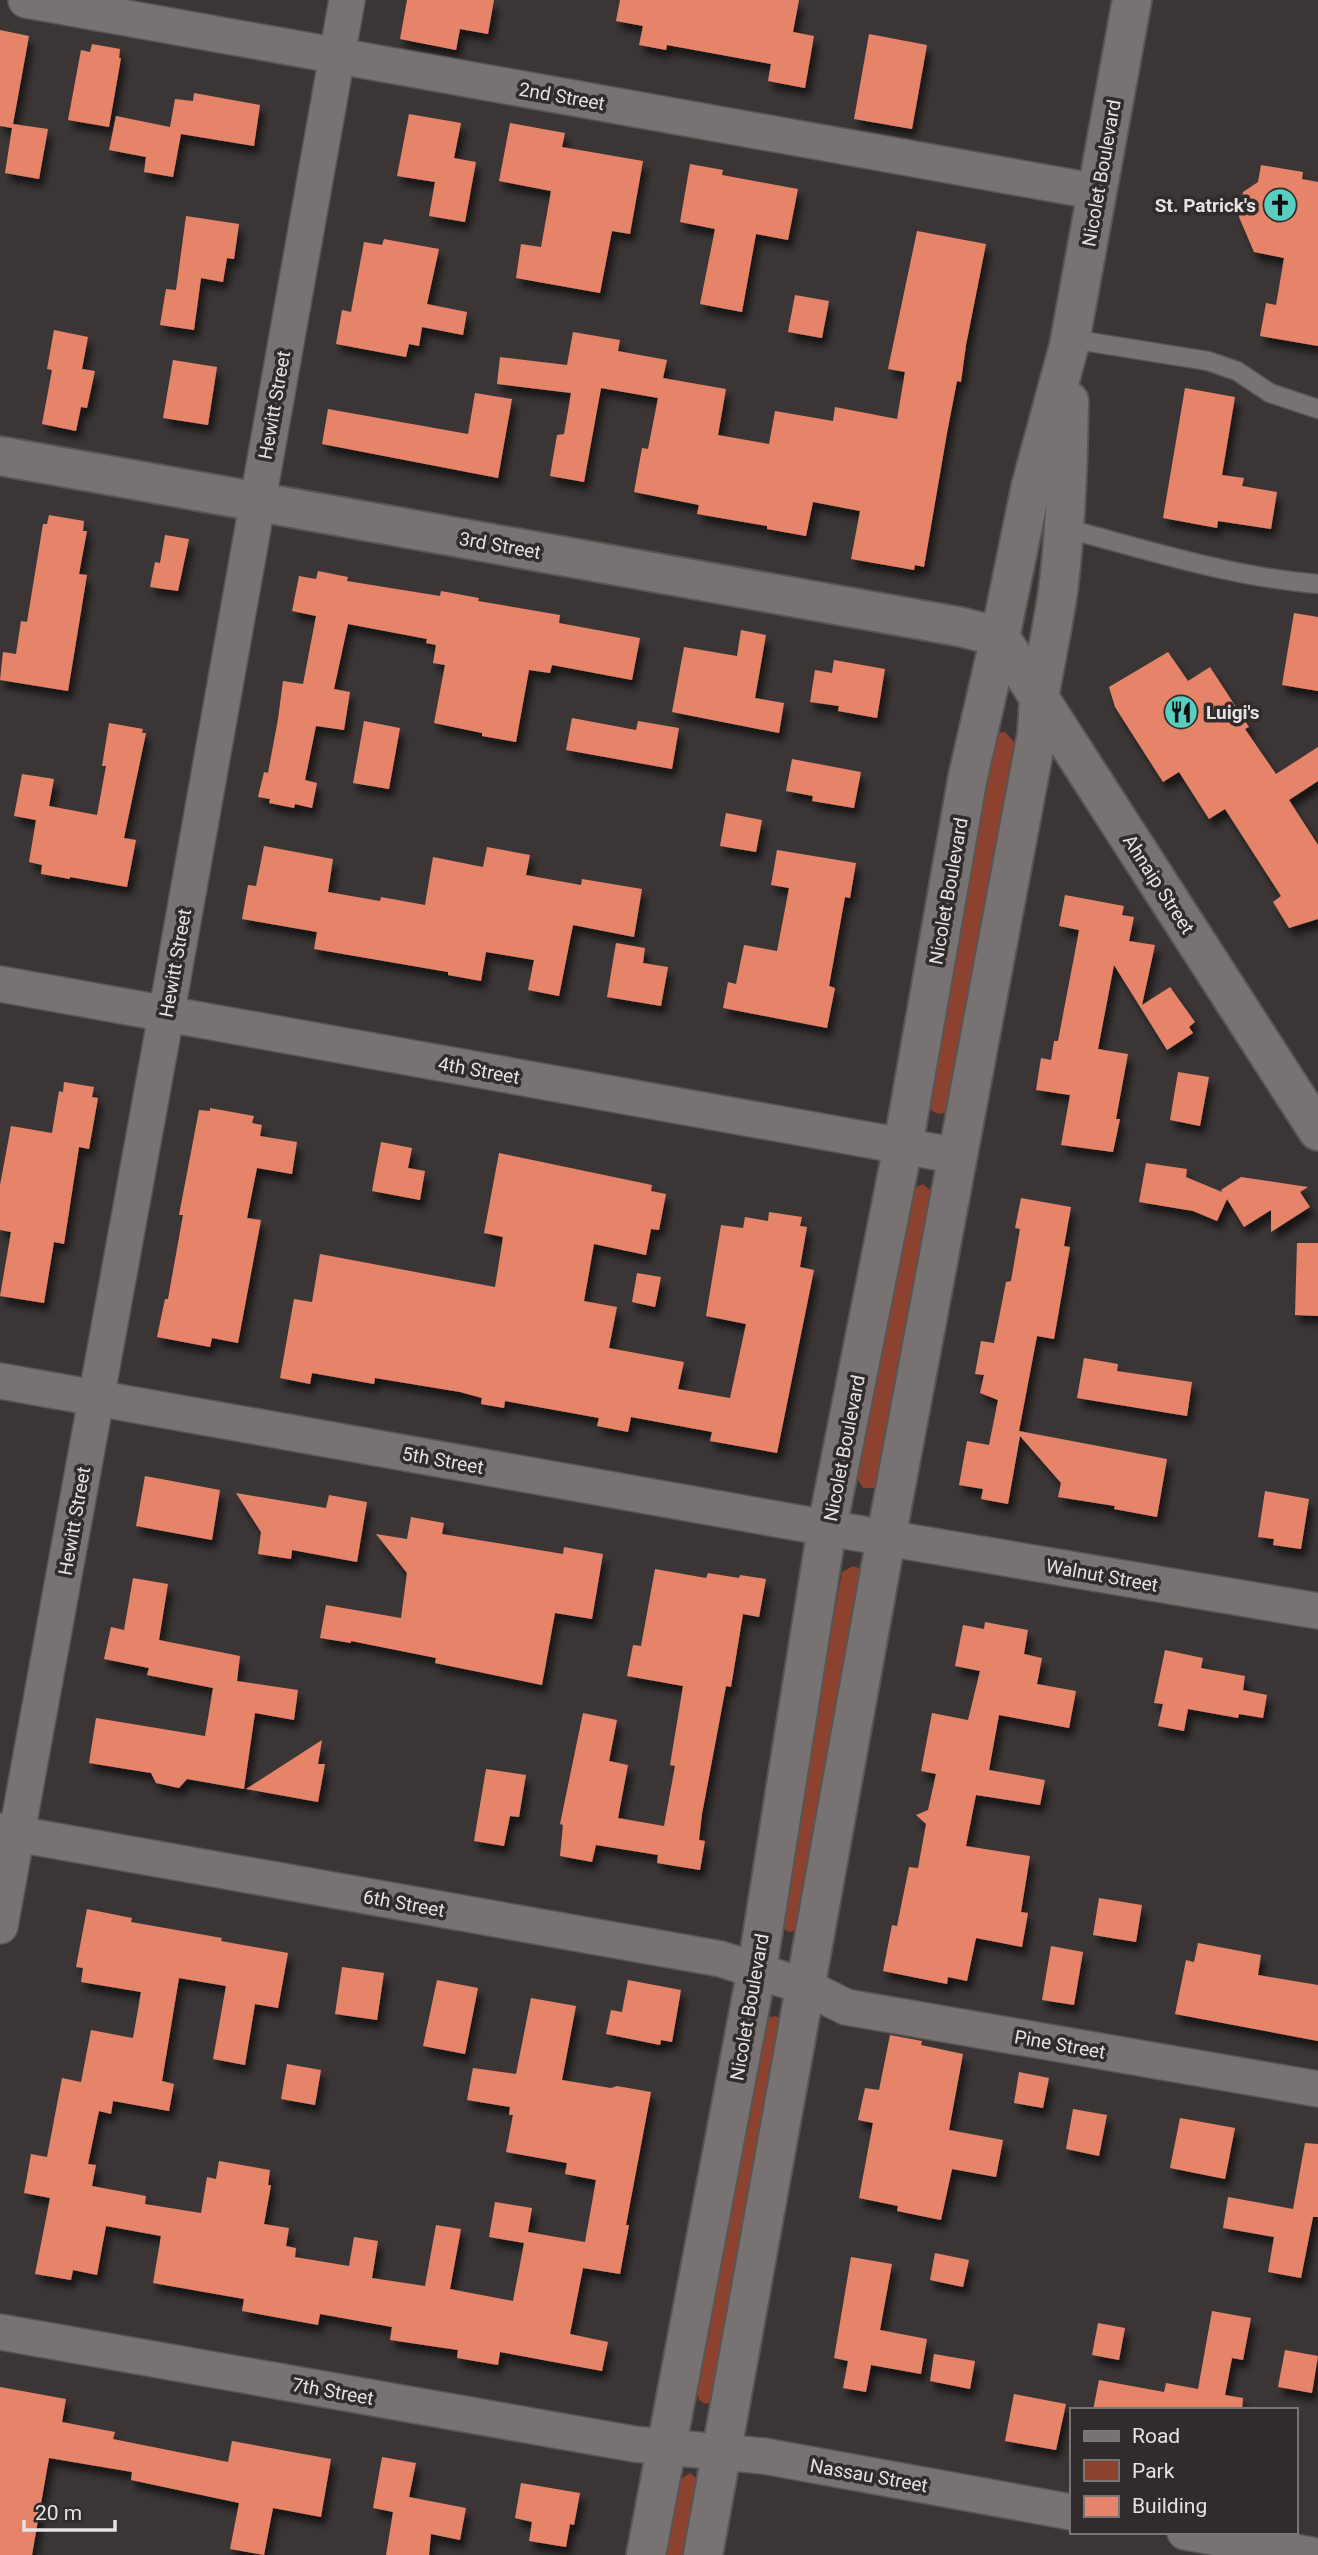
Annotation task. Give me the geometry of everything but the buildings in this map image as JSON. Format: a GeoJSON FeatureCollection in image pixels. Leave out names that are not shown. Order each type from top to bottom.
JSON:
{"type":"FeatureCollection","features":[{"type":"Feature","properties":{"kind":"street","name":"2nd Street"},"geometry":{"type":"LineString","coordinates":[[26,0],[1098,192]]}},
{"type":"Feature","properties":{"kind":"street","name":"Hewitt Street"},"geometry":{"type":"LineString","coordinates":[[0,1926],[9,1833],[97,1398],[347,0]]}},
{"type":"Feature","properties":{"kind":"street","name":"Nicolet Boulevard"},"geometry":{"type":"LineString","coordinates":[[646,2555],[757,1969],[827,1528],[903,1146],[968,776],[1031,486],[1070,343],[1132,0]]}},
{"type":"Feature","properties":{"kind":"street","name":"Nicolet Boulevard"},"geometry":{"type":"LineString","coordinates":[[704,2555],[886,1538],[1037,733],[1039,698],[1058,593],[1068,483],[1070,343]]}},
{"type":"Feature","properties":{"kind":"street","name":"3rd Street"},"geometry":{"type":"LineString","coordinates":[[0,456],[961,627],[1000,637]]}},
{"type":"Feature","properties":{"kind":"street","name":"Ahnaip Street"},"geometry":{"type":"LineString","coordinates":[[1000,637],[1314,1118]]}},
{"type":"Feature","properties":{"kind":"street","name":"4th Street"},"geometry":{"type":"LineString","coordinates":[[0,984],[958,1156]]}},
{"type":"Feature","properties":{"kind":"street","name":"5th Street"},"geometry":{"type":"LineString","coordinates":[[0,1381],[886,1538]]}},
{"type":"Feature","properties":{"kind":"street","name":"Walnut Street"},"geometry":{"type":"LineString","coordinates":[[886,1538],[1318,1611]]}},
{"type":"Feature","properties":{"kind":"street","name":"6th Street"},"geometry":{"type":"LineString","coordinates":[[9,1833],[721,1959],[806,1987]]}},
{"type":"Feature","properties":{"kind":"street","name":"Pine Street"},"geometry":{"type":"LineString","coordinates":[[806,1987],[846,2007],[1318,2089]]}},
{"type":"Feature","properties":{"kind":"street","name":"7th Street"},"geometry":{"type":"LineString","coordinates":[[0,2332],[665,2448]]}},
{"type":"Feature","properties":{"kind":"street","name":"Nassau Street"},"geometry":{"type":"LineString","coordinates":[[665,2448],[764,2456],[1070,2512]]}},
{"type":"Feature","properties":{"kind":"street"},"geometry":{"type":"LineString","coordinates":[[1196,2534],[1311,2555]]}},
{"type":"Feature","properties":{"kind":"lane"},"geometry":{"type":"LineString","coordinates":[[1070,343],[1208,361],[1237,371],[1270,393],[1318,409]]}},
{"type":"Feature","properties":{"kind":"lane"},"geometry":{"type":"LineString","coordinates":[[1064,528],[1196,564],[1282,581],[1318,584]]}},
{"type":"Feature","properties":{"kind":"green space"},"geometry":{"type":"Polygon","coordinates":[[[1005,732],[1016,744],[947,1112],[938,1114],[928,1104],[993,740],[998,733],[1005,732]]]}},
{"type":"Feature","properties":{"kind":"green space"},"geometry":{"type":"Polygon","coordinates":[[[923,1184],[935,1194],[879,1488],[863,1488],[857,1478],[909,1190],[923,1184]]]}},
{"type":"Feature","properties":{"kind":"green space"},"geometry":{"type":"Polygon","coordinates":[[[853,1566],[861,1569],[798,1930],[789,1932],[779,1922],[842,1572],[853,1566]]]}},
{"type":"Feature","properties":{"kind":"green space"},"geometry":{"type":"Polygon","coordinates":[[[775,2016],[781,2019],[715,2401],[706,2404],[699,2400],[696,2391],[766,2018],[775,2016]]]}},
{"type":"Feature","properties":{"kind":"green space"},"geometry":{"type":"Polygon","coordinates":[[[690,2473],[698,2480],[688,2555],[663,2555],[676,2482],[690,2473]]]}},
{"type":"Feature","properties":{"kind":"place","name":"St. Patrick's"},"geometry":{"type":"Point","coordinates":[1280,205]}},
{"type":"Feature","properties":{"kind":"place","name":"Luigi's"},"geometry":{"type":"Point","coordinates":[1181,712]}}]}
